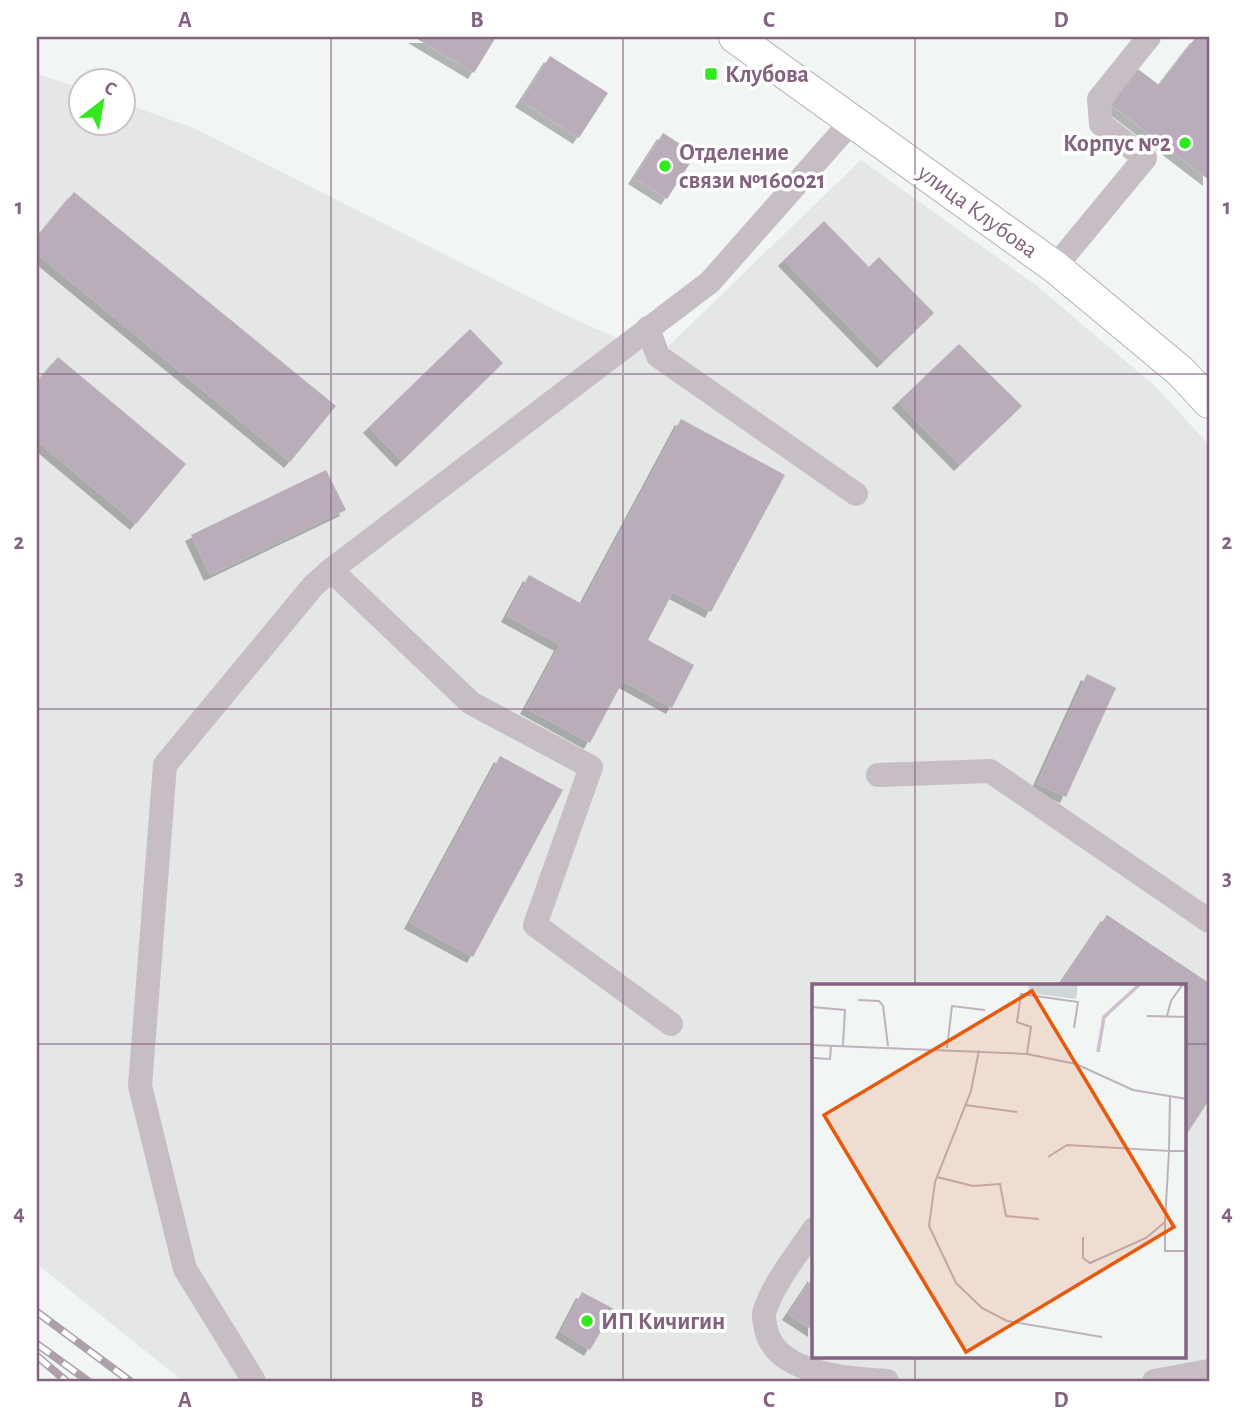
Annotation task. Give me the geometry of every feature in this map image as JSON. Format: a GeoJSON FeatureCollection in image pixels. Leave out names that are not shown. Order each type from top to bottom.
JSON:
{"type":"FeatureCollection","features":[{"type":"Feature","properties":{"kind":"main road","name":"улица Клубова"},"geometry":{"type":"LineString","coordinates":[[735,37],[1055,267],[1180,371],[1209,402]]}},
{"type":"Feature","properties":{"kind":"lane"},"geometry":{"type":"LineString","coordinates":[[1055,267],[1145,158],[1101,124],[1099,99],[1149,37]]}},
{"type":"Feature","properties":{"kind":"lane"},"geometry":{"type":"LineString","coordinates":[[254,1381],[185,1269],[140,1086],[165,765],[313,586],[331,569],[710,282],[852,121]]}},
{"type":"Feature","properties":{"kind":"lane"},"geometry":{"type":"LineString","coordinates":[[648,328],[658,356],[856,494]]}},
{"type":"Feature","properties":{"kind":"lane"},"geometry":{"type":"LineString","coordinates":[[331,569],[471,703],[591,767],[535,925],[671,1024]]}},
{"type":"Feature","properties":{"kind":"lane"},"geometry":{"type":"LineString","coordinates":[[878,775],[990,771],[1209,921]]}},
{"type":"Feature","properties":{"kind":"lane"},"geometry":{"type":"LineString","coordinates":[[812,1232],[773,1291],[763,1316],[768,1340],[782,1356],[817,1372],[850,1379],[887,1381]]}},
{"type":"Feature","properties":{"kind":"lane"},"geometry":{"type":"LineString","coordinates":[[1154,1381],[1209,1371]]}},
{"type":"Feature","properties":{"kind":"shaded area"},"geometry":{"type":"Polygon","coordinates":[[[37,74],[66,83],[66,136],[136,136],[136,108],[194,128],[567,316],[658,356],[861,160],[1037,286],[1156,387],[1209,445],[1209,1381],[183,1381],[37,1264],[37,74]]]}},
{"type":"Feature","properties":{"kind":"building"},"geometry":{"type":"Polygon","coordinates":[[[414,37],[496,37],[474,73],[414,37]]]}},
{"type":"Feature","properties":{"kind":"building","name":"Корпус №2"},"geometry":{"type":"Polygon","coordinates":[[[1196,37],[1209,37],[1209,180],[1111,105],[1138,69],[1159,85],[1196,37]]]}},
{"type":"Feature","properties":{"kind":"building"},"geometry":{"type":"Polygon","coordinates":[[[550,56],[608,93],[579,138],[521,101],[550,56]]]}},
{"type":"Feature","properties":{"kind":"building","name":"Отделение связи №160021"},"geometry":{"type":"Polygon","coordinates":[[[663,133],[696,154],[667,199],[634,178],[663,133]]]}},
{"type":"Feature","properties":{"kind":"building"},"geometry":{"type":"Polygon","coordinates":[[[74,192],[336,406],[290,462],[37,254],[37,237],[74,192]]]}},
{"type":"Feature","properties":{"kind":"building"},"geometry":{"type":"Polygon","coordinates":[[[824,221],[869,267],[879,257],[934,313],[883,362],[784,260],[824,221]]]}},
{"type":"Feature","properties":{"kind":"building"},"geometry":{"type":"Polygon","coordinates":[[[470,329],[503,363],[402,461],[369,427],[470,329]]]}},
{"type":"Feature","properties":{"kind":"building"},"geometry":{"type":"Polygon","coordinates":[[[959,344],[1022,406],[960,465],[898,402],[959,344]]]}},
{"type":"Feature","properties":{"kind":"building"},"geometry":{"type":"Polygon","coordinates":[[[58,357],[186,464],[136,524],[37,441],[37,382],[58,357]]]}},
{"type":"Feature","properties":{"kind":"building"},"geometry":{"type":"Polygon","coordinates":[[[681,419],[785,475],[711,612],[673,592],[648,640],[694,665],[672,708],[623,681],[590,743],[526,708],[560,645],[507,616],[529,575],[582,604],[681,419]]]}},
{"type":"Feature","properties":{"kind":"building"},"geometry":{"type":"Polygon","coordinates":[[[326,470],[346,510],[210,575],[191,535],[326,470]]]}},
{"type":"Feature","properties":{"kind":"building"},"geometry":{"type":"Polygon","coordinates":[[[1087,674],[1116,688],[1066,797],[1037,784],[1087,674]]]}},
{"type":"Feature","properties":{"kind":"building"},"geometry":{"type":"Polygon","coordinates":[[[500,756],[563,790],[473,957],[410,923],[500,756]]]}},
{"type":"Feature","properties":{"kind":"building"},"geometry":{"type":"Polygon","coordinates":[[[1107,915],[1209,983],[1209,1100],[1186,1135],[1186,984],[1060,984],[1107,915]]]}},
{"type":"Feature","properties":{"kind":"building"},"geometry":{"type":"Polygon","coordinates":[[[812,1278],[812,1330],[788,1314],[812,1278]]]}},
{"type":"Feature","properties":{"kind":"building","name":"ИП Кичигин"},"geometry":{"type":"Polygon","coordinates":[[[582,1292],[614,1309],[590,1350],[561,1332],[582,1292]]]}},
{"type":"Feature","properties":{"kind":"railway"},"geometry":{"type":"LineString","coordinates":[[37,1312],[130,1381]]}},
{"type":"Feature","properties":{"kind":"railway"},"geometry":{"type":"LineString","coordinates":[[37,1344],[88,1381]]}},
{"type":"Feature","properties":{"kind":"railway"},"geometry":{"type":"LineString","coordinates":[[37,1356],[66,1381]]}},
{"type":"Feature","properties":{"kind":"place","name":"Клубова"},"geometry":{"type":"Point","coordinates":[711,74]}},
{"type":"Feature","properties":{"kind":"place","name":"Корпус №2"},"geometry":{"type":"Point","coordinates":[1185,143]}},
{"type":"Feature","properties":{"kind":"place","name":"Отделение связи №160021"},"geometry":{"type":"Point","coordinates":[665,166]}},
{"type":"Feature","properties":{"kind":"place","name":"ИП Кичигин"},"geometry":{"type":"Point","coordinates":[587,1321]}}]}
